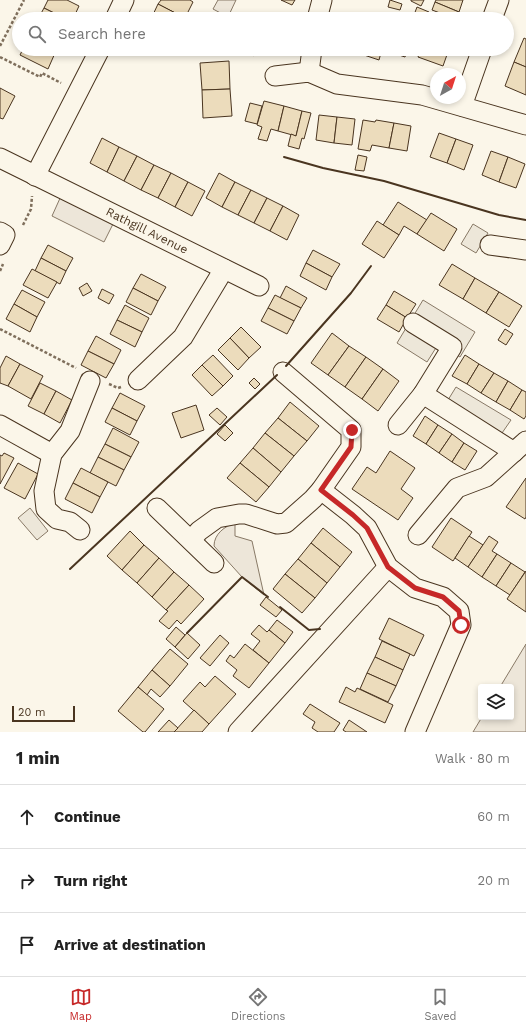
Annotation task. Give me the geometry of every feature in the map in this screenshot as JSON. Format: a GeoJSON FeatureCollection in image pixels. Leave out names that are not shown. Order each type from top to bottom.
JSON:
{"type":"FeatureCollection","features":[{"type":"Feature","properties":{"kind":"street"},"geometry":{"type":"LineString","coordinates":[[118,12],[124,0]]}},
{"type":"Feature","properties":{"kind":"street"},"geometry":{"type":"LineString","coordinates":[[319,12],[322,0]]}},
{"type":"Feature","properties":{"kind":"street"},"geometry":{"type":"LineString","coordinates":[[495,12],[499,0]]}},
{"type":"Feature","properties":{"kind":"street"},"geometry":{"type":"LineString","coordinates":[[35,176],[96,56]]}},
{"type":"Feature","properties":{"kind":"street"},"geometry":{"type":"LineString","coordinates":[[309,72],[311,56]]}},
{"type":"Feature","properties":{"kind":"street"},"geometry":{"type":"LineString","coordinates":[[462,106],[480,56]]}},
{"type":"Feature","properties":{"kind":"street"},"geometry":{"type":"LineString","coordinates":[[275,76],[309,72],[337,84],[422,95],[526,125]]}},
{"type":"Feature","properties":{"kind":"street","name":"Rathgill Avenue"},"geometry":{"type":"LineString","coordinates":[[0,158],[259,286]]}},
{"type":"Feature","properties":{"kind":"street"},"geometry":{"type":"LineString","coordinates":[[0,232],[5,235],[0,245]]}},
{"type":"Feature","properties":{"kind":"street"},"geometry":{"type":"LineString","coordinates":[[490,244],[526,250]]}},
{"type":"Feature","properties":{"kind":"street"},"geometry":{"type":"LineString","coordinates":[[138,380],[183,337],[224,269]]}},
{"type":"Feature","properties":{"kind":"street"},"geometry":{"type":"LineString","coordinates":[[398,425],[423,394],[452,347],[413,323]]}},
{"type":"Feature","properties":{"kind":"street"},"geometry":{"type":"LineString","coordinates":[[191,540],[217,518],[246,514],[278,524],[286,522],[313,499],[321,490],[351,447],[352,430],[283,372]]}},
{"type":"Feature","properties":{"kind":"street"},"geometry":{"type":"LineString","coordinates":[[80,530],[70,522],[57,519],[46,509],[44,491],[52,454],[70,431],[90,381]]}},
{"type":"Feature","properties":{"kind":"street"},"geometry":{"type":"LineString","coordinates":[[418,535],[457,488],[486,477],[520,446],[423,394]]}},
{"type":"Feature","properties":{"kind":"street"},"geometry":{"type":"LineString","coordinates":[[0,425],[52,454]]}},
{"type":"Feature","properties":{"kind":"street"},"geometry":{"type":"LineString","coordinates":[[321,490],[367,528],[388,567],[415,588],[443,597],[459,611],[461,625],[415,732]]}},
{"type":"Feature","properties":{"kind":"street"},"geometry":{"type":"LineString","coordinates":[[157,508],[214,563]]}},
{"type":"Feature","properties":{"kind":"street"},"geometry":{"type":"LineString","coordinates":[[238,732],[388,567]]}},
{"type":"Feature","properties":{"kind":"path"},"geometry":{"type":"LineString","coordinates":[[18,12],[24,0]]}},
{"type":"Feature","properties":{"kind":"path"},"geometry":{"type":"LineString","coordinates":[[0,46],[12,23]]}},
{"type":"Feature","properties":{"kind":"path"},"geometry":{"type":"LineString","coordinates":[[0,57],[40,77],[42,73],[78,92]]}},
{"type":"Feature","properties":{"kind":"path"},"geometry":{"type":"LineString","coordinates":[[0,329],[88,374],[90,381],[95,377],[118,388],[138,380]]}},
{"type":"Feature","properties":{"kind":"shaded area"},"geometry":{"type":"Polygon","coordinates":[[[218,0],[236,0],[230,12],[219,12],[213,9],[218,0]]]}},
{"type":"Feature","properties":{"kind":"shaded area"},"geometry":{"type":"Polygon","coordinates":[[[61,196],[114,222],[104,242],[52,216],[61,196]]]}},
{"type":"Feature","properties":{"kind":"shaded area"},"geometry":{"type":"Polygon","coordinates":[[[473,224],[488,233],[476,253],[461,244],[473,224]]]}},
{"type":"Feature","properties":{"kind":"shaded area"},"geometry":{"type":"Polygon","coordinates":[[[423,300],[475,332],[460,357],[439,343],[427,362],[397,343],[423,300]]]}},
{"type":"Feature","properties":{"kind":"shaded area"},"geometry":{"type":"Polygon","coordinates":[[[456,387],[511,420],[502,433],[448,400],[456,387]]]}},
{"type":"Feature","properties":{"kind":"shaded area"},"geometry":{"type":"Polygon","coordinates":[[[30,508],[48,531],[37,540],[18,518],[30,508]]]}},
{"type":"Feature","properties":{"kind":"shaded area"},"geometry":{"type":"Polygon","coordinates":[[[235,523],[235,536],[252,541],[264,595],[242,577],[214,546],[214,542],[218,534],[228,526],[235,523]]]}},
{"type":"Feature","properties":{"kind":"shaded area"},"geometry":{"type":"Polygon","coordinates":[[[526,644],[526,732],[473,732],[480,720],[514,720],[514,684],[502,684],[526,644]]]}},
{"type":"Feature","properties":{"kind":"building"},"geometry":{"type":"Polygon","coordinates":[[[48,0],[67,0],[79,6],[76,12],[52,12],[44,8],[48,0]]]}},
{"type":"Feature","properties":{"kind":"building"},"geometry":{"type":"Polygon","coordinates":[[[161,0],[190,0],[193,2],[188,12],[173,12],[158,4],[161,0]]]}},
{"type":"Feature","properties":{"kind":"building"},"geometry":{"type":"Polygon","coordinates":[[[281,0],[295,0],[292,5],[281,0]]]}},
{"type":"Feature","properties":{"kind":"building"},"geometry":{"type":"Polygon","coordinates":[[[390,0],[402,4],[400,10],[388,7],[390,0]]]}},
{"type":"Feature","properties":{"kind":"building"},"geometry":{"type":"Polygon","coordinates":[[[411,0],[424,0],[421,6],[411,0]]]}},
{"type":"Feature","properties":{"kind":"building"},"geometry":{"type":"Polygon","coordinates":[[[436,0],[463,0],[459,12],[435,2],[436,0]]]}},
{"type":"Feature","properties":{"kind":"building"},"geometry":{"type":"Polygon","coordinates":[[[435,2],[459,12],[437,12],[432,10],[435,2]]]}},
{"type":"Feature","properties":{"kind":"building"},"geometry":{"type":"Polygon","coordinates":[[[158,4],[173,12],[154,12],[158,4]]]}},
{"type":"Feature","properties":{"kind":"building"},"geometry":{"type":"Polygon","coordinates":[[[417,7],[429,12],[415,12],[417,7]]]}},
{"type":"Feature","properties":{"kind":"building"},"geometry":{"type":"Polygon","coordinates":[[[44,8],[52,12],[42,12],[44,8]]]}},
{"type":"Feature","properties":{"kind":"building"},"geometry":{"type":"Polygon","coordinates":[[[524,38],[526,39],[526,67],[514,62],[524,38]]]}},
{"type":"Feature","properties":{"kind":"building"},"geometry":{"type":"Polygon","coordinates":[[[22,56],[54,56],[48,69],[22,56]]]}},
{"type":"Feature","properties":{"kind":"building"},"geometry":{"type":"Polygon","coordinates":[[[367,56],[380,56],[379,60],[367,56]]]}},
{"type":"Feature","properties":{"kind":"building"},"geometry":{"type":"Polygon","coordinates":[[[418,56],[447,56],[443,66],[418,56]]]}},
{"type":"Feature","properties":{"kind":"building"},"geometry":{"type":"Polygon","coordinates":[[[229,61],[230,89],[202,90],[200,63],[229,61]]]}},
{"type":"Feature","properties":{"kind":"building"},"geometry":{"type":"Polygon","coordinates":[[[514,62],[526,67],[526,95],[505,86],[514,62]]]}},
{"type":"Feature","properties":{"kind":"building"},"geometry":{"type":"Polygon","coordinates":[[[0,88],[15,96],[3,119],[0,118],[0,88]]]}},
{"type":"Feature","properties":{"kind":"building"},"geometry":{"type":"Polygon","coordinates":[[[230,89],[232,116],[203,118],[202,90],[230,89]]]}},
{"type":"Feature","properties":{"kind":"building"},"geometry":{"type":"Polygon","coordinates":[[[264,101],[284,106],[278,131],[271,129],[267,141],[258,139],[262,127],[257,125],[264,101]]]}},
{"type":"Feature","properties":{"kind":"building"},"geometry":{"type":"Polygon","coordinates":[[[250,103],[262,106],[257,124],[245,121],[250,103]]]}},
{"type":"Feature","properties":{"kind":"building"},"geometry":{"type":"Polygon","coordinates":[[[284,106],[302,111],[296,136],[278,131],[284,106]]]}},
{"type":"Feature","properties":{"kind":"building"},"geometry":{"type":"Polygon","coordinates":[[[302,111],[311,113],[304,139],[302,138],[299,149],[288,146],[291,134],[296,136],[302,111]]]}},
{"type":"Feature","properties":{"kind":"building"},"geometry":{"type":"Polygon","coordinates":[[[319,115],[337,117],[334,143],[316,140],[319,115]]]}},
{"type":"Feature","properties":{"kind":"building"},"geometry":{"type":"Polygon","coordinates":[[[337,117],[355,119],[352,145],[334,143],[337,117]]]}},
{"type":"Feature","properties":{"kind":"building"},"geometry":{"type":"Polygon","coordinates":[[[363,120],[375,122],[376,120],[394,123],[389,148],[372,145],[370,151],[358,149],[363,120]]]}},
{"type":"Feature","properties":{"kind":"building"},"geometry":{"type":"Polygon","coordinates":[[[394,123],[411,126],[407,151],[389,148],[394,123]]]}},
{"type":"Feature","properties":{"kind":"building"},"geometry":{"type":"Polygon","coordinates":[[[439,133],[456,139],[447,163],[430,157],[439,133]]]}},
{"type":"Feature","properties":{"kind":"building"},"geometry":{"type":"Polygon","coordinates":[[[102,138],[119,147],[107,172],[90,163],[102,138]]]}},
{"type":"Feature","properties":{"kind":"building"},"geometry":{"type":"Polygon","coordinates":[[[456,139],[473,145],[464,170],[447,163],[456,139]]]}},
{"type":"Feature","properties":{"kind":"building"},"geometry":{"type":"Polygon","coordinates":[[[119,147],[137,156],[124,181],[107,172],[119,147]]]}},
{"type":"Feature","properties":{"kind":"building"},"geometry":{"type":"Polygon","coordinates":[[[491,151],[508,157],[499,182],[482,175],[491,151]]]}},
{"type":"Feature","properties":{"kind":"building"},"geometry":{"type":"Polygon","coordinates":[[[358,155],[367,157],[364,171],[355,170],[358,155]]]}},
{"type":"Feature","properties":{"kind":"building"},"geometry":{"type":"Polygon","coordinates":[[[137,156],[154,165],[141,190],[124,181],[137,156]]]}},
{"type":"Feature","properties":{"kind":"building"},"geometry":{"type":"Polygon","coordinates":[[[508,157],[525,164],[516,188],[499,182],[508,157]]]}},
{"type":"Feature","properties":{"kind":"building"},"geometry":{"type":"Polygon","coordinates":[[[154,165],[171,173],[158,198],[141,190],[154,165]]]}},
{"type":"Feature","properties":{"kind":"building"},"geometry":{"type":"Polygon","coordinates":[[[171,173],[188,182],[175,207],[158,198],[171,173]]]}},
{"type":"Feature","properties":{"kind":"building"},"geometry":{"type":"Polygon","coordinates":[[[219,173],[235,182],[222,207],[206,198],[219,173]]]}},
{"type":"Feature","properties":{"kind":"building"},"geometry":{"type":"Polygon","coordinates":[[[188,182],[205,191],[192,216],[175,207],[188,182]]]}},
{"type":"Feature","properties":{"kind":"building"},"geometry":{"type":"Polygon","coordinates":[[[235,182],[251,190],[238,215],[222,207],[235,182]]]}},
{"type":"Feature","properties":{"kind":"building"},"geometry":{"type":"Polygon","coordinates":[[[251,190],[267,198],[254,223],[238,215],[251,190]]]}},
{"type":"Feature","properties":{"kind":"building"},"geometry":{"type":"Polygon","coordinates":[[[267,198],[283,206],[270,231],[254,223],[267,198]]]}},
{"type":"Feature","properties":{"kind":"building"},"geometry":{"type":"Polygon","coordinates":[[[398,202],[427,220],[417,234],[404,226],[399,235],[383,225],[398,202]]]}},
{"type":"Feature","properties":{"kind":"building"},"geometry":{"type":"Polygon","coordinates":[[[283,206],[299,215],[287,240],[270,231],[283,206]]]}},
{"type":"Feature","properties":{"kind":"building"},"geometry":{"type":"Polygon","coordinates":[[[431,213],[457,229],[444,251],[417,234],[431,213]]]}},
{"type":"Feature","properties":{"kind":"building"},"geometry":{"type":"Polygon","coordinates":[[[377,221],[399,235],[384,258],[362,244],[377,221]]]}},
{"type":"Feature","properties":{"kind":"building"},"geometry":{"type":"Polygon","coordinates":[[[48,245],[73,258],[66,271],[41,258],[48,245]]]}},
{"type":"Feature","properties":{"kind":"building"},"geometry":{"type":"Polygon","coordinates":[[[313,250],[340,264],[332,277],[306,263],[313,250]]]}},
{"type":"Feature","properties":{"kind":"building"},"geometry":{"type":"Polygon","coordinates":[[[41,258],[66,271],[60,284],[35,271],[41,258]]]}},
{"type":"Feature","properties":{"kind":"building"},"geometry":{"type":"Polygon","coordinates":[[[306,263],[332,277],[326,290],[300,276],[306,263]]]}},
{"type":"Feature","properties":{"kind":"building"},"geometry":{"type":"Polygon","coordinates":[[[452,264],[475,278],[463,299],[439,285],[452,264]]]}},
{"type":"Feature","properties":{"kind":"building"},"geometry":{"type":"Polygon","coordinates":[[[32,269],[57,282],[48,298],[23,285],[32,269]]]}},
{"type":"Feature","properties":{"kind":"building"},"geometry":{"type":"Polygon","coordinates":[[[141,274],[166,287],[158,301],[133,288],[141,274]]]}},
{"type":"Feature","properties":{"kind":"building"},"geometry":{"type":"Polygon","coordinates":[[[475,278],[499,292],[486,313],[463,299],[475,278]]]}},
{"type":"Feature","properties":{"kind":"building"},"geometry":{"type":"Polygon","coordinates":[[[87,283],[92,291],[83,296],[79,288],[87,283]]]}},
{"type":"Feature","properties":{"kind":"building"},"geometry":{"type":"Polygon","coordinates":[[[286,286],[307,298],[301,308],[280,298],[286,286]]]}},
{"type":"Feature","properties":{"kind":"building"},"geometry":{"type":"Polygon","coordinates":[[[133,288],[158,301],[151,315],[126,302],[133,288]]]}},
{"type":"Feature","properties":{"kind":"building"},"geometry":{"type":"Polygon","coordinates":[[[102,289],[114,295],[109,304],[98,298],[102,289]]]}},
{"type":"Feature","properties":{"kind":"building"},"geometry":{"type":"Polygon","coordinates":[[[22,290],[45,302],[37,317],[14,304],[22,290]]]}},
{"type":"Feature","properties":{"kind":"building"},"geometry":{"type":"Polygon","coordinates":[[[394,291],[416,304],[407,318],[386,305],[394,291]]]}},
{"type":"Feature","properties":{"kind":"building"},"geometry":{"type":"Polygon","coordinates":[[[499,292],[522,306],[509,327],[486,313],[499,292]]]}},
{"type":"Feature","properties":{"kind":"building"},"geometry":{"type":"Polygon","coordinates":[[[275,295],[301,308],[294,321],[268,308],[275,295]]]}},
{"type":"Feature","properties":{"kind":"building"},"geometry":{"type":"Polygon","coordinates":[[[14,304],[37,317],[30,332],[6,319],[14,304]]]}},
{"type":"Feature","properties":{"kind":"building"},"geometry":{"type":"Polygon","coordinates":[[[125,305],[149,318],[142,332],[117,320],[125,305]]]}},
{"type":"Feature","properties":{"kind":"building"},"geometry":{"type":"Polygon","coordinates":[[[386,305],[407,318],[399,332],[377,319],[386,305]]]}},
{"type":"Feature","properties":{"kind":"building"},"geometry":{"type":"Polygon","coordinates":[[[268,308],[294,321],[287,334],[261,321],[268,308]]]}},
{"type":"Feature","properties":{"kind":"building"},"geometry":{"type":"Polygon","coordinates":[[[117,320],[142,332],[135,347],[110,334],[117,320]]]}},
{"type":"Feature","properties":{"kind":"building"},"geometry":{"type":"Polygon","coordinates":[[[241,327],[261,347],[249,358],[230,338],[241,327]]]}},
{"type":"Feature","properties":{"kind":"building"},"geometry":{"type":"Polygon","coordinates":[[[505,329],[513,334],[506,345],[498,340],[505,329]]]}},
{"type":"Feature","properties":{"kind":"building"},"geometry":{"type":"Polygon","coordinates":[[[332,333],[349,346],[328,375],[311,363],[332,333]]]}},
{"type":"Feature","properties":{"kind":"building"},"geometry":{"type":"Polygon","coordinates":[[[96,336],[121,350],[114,364],[88,351],[96,336]]]}},
{"type":"Feature","properties":{"kind":"building"},"geometry":{"type":"Polygon","coordinates":[[[230,338],[249,358],[238,370],[218,350],[230,338]]]}},
{"type":"Feature","properties":{"kind":"building"},"geometry":{"type":"Polygon","coordinates":[[[349,346],[366,357],[345,387],[328,375],[349,346]]]}},
{"type":"Feature","properties":{"kind":"building"},"geometry":{"type":"Polygon","coordinates":[[[88,351],[114,364],[106,378],[81,365],[88,351]]]}},
{"type":"Feature","properties":{"kind":"building"},"geometry":{"type":"Polygon","coordinates":[[[213,355],[233,376],[223,386],[202,365],[213,355]]]}},
{"type":"Feature","properties":{"kind":"building"},"geometry":{"type":"Polygon","coordinates":[[[465,355],[479,364],[467,384],[452,376],[465,355]]]}},
{"type":"Feature","properties":{"kind":"building"},"geometry":{"type":"Polygon","coordinates":[[[6,356],[20,364],[8,386],[0,383],[0,368],[6,356]]]}},
{"type":"Feature","properties":{"kind":"building"},"geometry":{"type":"Polygon","coordinates":[[[366,357],[383,369],[362,399],[345,387],[366,357]]]}},
{"type":"Feature","properties":{"kind":"building"},"geometry":{"type":"Polygon","coordinates":[[[20,364],[43,376],[31,399],[8,386],[20,364]]]}},
{"type":"Feature","properties":{"kind":"building"},"geometry":{"type":"Polygon","coordinates":[[[479,364],[494,373],[481,393],[467,384],[479,364]]]}},
{"type":"Feature","properties":{"kind":"building"},"geometry":{"type":"Polygon","coordinates":[[[202,365],[223,386],[212,396],[192,375],[202,365]]]}},
{"type":"Feature","properties":{"kind":"building"},"geometry":{"type":"Polygon","coordinates":[[[383,369],[399,381],[378,411],[362,399],[383,369]]]}},
{"type":"Feature","properties":{"kind":"building"},"geometry":{"type":"Polygon","coordinates":[[[494,373],[508,381],[496,402],[481,393],[494,373]]]}},
{"type":"Feature","properties":{"kind":"building"},"geometry":{"type":"Polygon","coordinates":[[[254,378],[260,384],[255,389],[249,383],[254,378]]]}},
{"type":"Feature","properties":{"kind":"building"},"geometry":{"type":"Polygon","coordinates":[[[508,381],[522,390],[510,410],[496,402],[508,381]]]}},
{"type":"Feature","properties":{"kind":"building"},"geometry":{"type":"Polygon","coordinates":[[[40,383],[56,391],[44,414],[28,406],[40,383]]]}},
{"type":"Feature","properties":{"kind":"building"},"geometry":{"type":"Polygon","coordinates":[[[522,390],[526,392],[526,416],[524,419],[510,410],[522,390]]]}},
{"type":"Feature","properties":{"kind":"building"},"geometry":{"type":"Polygon","coordinates":[[[56,391],[72,400],[60,423],[44,414],[56,391]]]}},
{"type":"Feature","properties":{"kind":"building"},"geometry":{"type":"Polygon","coordinates":[[[120,393],[145,406],[137,421],[112,408],[120,393]]]}},
{"type":"Feature","properties":{"kind":"building"},"geometry":{"type":"Polygon","coordinates":[[[290,402],[319,426],[307,441],[278,418],[290,402]]]}},
{"type":"Feature","properties":{"kind":"building"},"geometry":{"type":"Polygon","coordinates":[[[196,405],[204,430],[181,438],[172,413],[196,405]]]}},
{"type":"Feature","properties":{"kind":"building"},"geometry":{"type":"Polygon","coordinates":[[[112,408],[137,421],[130,435],[105,422],[112,408]]]}},
{"type":"Feature","properties":{"kind":"building"},"geometry":{"type":"Polygon","coordinates":[[[217,408],[227,417],[220,425],[209,415],[217,408]]]}},
{"type":"Feature","properties":{"kind":"building"},"geometry":{"type":"Polygon","coordinates":[[[425,416],[438,425],[426,444],[413,436],[425,416]]]}},
{"type":"Feature","properties":{"kind":"building"},"geometry":{"type":"Polygon","coordinates":[[[278,418],[307,441],[294,456],[265,433],[278,418]]]}},
{"type":"Feature","properties":{"kind":"building"},"geometry":{"type":"Polygon","coordinates":[[[225,425],[233,433],[225,441],[217,434],[225,425]]]}},
{"type":"Feature","properties":{"kind":"building"},"geometry":{"type":"Polygon","coordinates":[[[438,425],[452,434],[439,453],[426,444],[438,425]]]}},
{"type":"Feature","properties":{"kind":"building"},"geometry":{"type":"Polygon","coordinates":[[[113,428],[139,442],[131,457],[105,444],[113,428]]]}},
{"type":"Feature","properties":{"kind":"building"},"geometry":{"type":"Polygon","coordinates":[[[265,433],[294,456],[281,472],[253,448],[265,433]]]}},
{"type":"Feature","properties":{"kind":"building"},"geometry":{"type":"Polygon","coordinates":[[[452,434],[464,443],[452,462],[439,453],[452,434]]]}},
{"type":"Feature","properties":{"kind":"building"},"geometry":{"type":"Polygon","coordinates":[[[464,443],[477,451],[465,470],[452,462],[464,443]]]}},
{"type":"Feature","properties":{"kind":"building"},"geometry":{"type":"Polygon","coordinates":[[[105,444],[131,457],[124,470],[98,457],[105,444]]]}},
{"type":"Feature","properties":{"kind":"building"},"geometry":{"type":"Polygon","coordinates":[[[253,448],[281,472],[269,487],[240,463],[253,448]]]}},
{"type":"Feature","properties":{"kind":"building"},"geometry":{"type":"Polygon","coordinates":[[[390,451],[415,468],[401,489],[413,498],[398,520],[352,489],[367,467],[376,473],[390,451]]]}},
{"type":"Feature","properties":{"kind":"building"},"geometry":{"type":"Polygon","coordinates":[[[4,453],[14,458],[0,484],[0,455],[2,456],[4,453]]]}},
{"type":"Feature","properties":{"kind":"building"},"geometry":{"type":"Polygon","coordinates":[[[98,457],[124,470],[116,486],[90,473],[98,457]]]}},
{"type":"Feature","properties":{"kind":"building"},"geometry":{"type":"Polygon","coordinates":[[[18,463],[38,474],[25,499],[4,488],[18,463]]]}},
{"type":"Feature","properties":{"kind":"building"},"geometry":{"type":"Polygon","coordinates":[[[240,463],[269,487],[256,502],[227,478],[240,463]]]}},
{"type":"Feature","properties":{"kind":"building"},"geometry":{"type":"Polygon","coordinates":[[[81,468],[108,482],[100,497],[73,483],[81,468]]]}},
{"type":"Feature","properties":{"kind":"building"},"geometry":{"type":"Polygon","coordinates":[[[526,478],[526,517],[525,519],[506,507],[526,478]]]}},
{"type":"Feature","properties":{"kind":"building"},"geometry":{"type":"Polygon","coordinates":[[[73,483],[100,497],[92,513],[65,499],[73,483]]]}},
{"type":"Feature","properties":{"kind":"building"},"geometry":{"type":"Polygon","coordinates":[[[451,518],[472,532],[453,561],[432,547],[451,518]]]}},
{"type":"Feature","properties":{"kind":"building"},"geometry":{"type":"Polygon","coordinates":[[[323,528],[352,552],[340,567],[311,543],[323,528]]]}},
{"type":"Feature","properties":{"kind":"building"},"geometry":{"type":"Polygon","coordinates":[[[130,531],[144,545],[122,570],[107,556],[130,531]]]}},
{"type":"Feature","properties":{"kind":"building"},"geometry":{"type":"Polygon","coordinates":[[[469,536],[483,545],[468,567],[455,558],[469,536]]]}},
{"type":"Feature","properties":{"kind":"building"},"geometry":{"type":"Polygon","coordinates":[[[489,536],[498,542],[492,551],[497,554],[482,577],[468,567],[489,536]]]}},
{"type":"Feature","properties":{"kind":"building"},"geometry":{"type":"Polygon","coordinates":[[[311,543],[340,567],[327,583],[298,559],[311,543]]]}},
{"type":"Feature","properties":{"kind":"building"},"geometry":{"type":"Polygon","coordinates":[[[144,545],[159,558],[137,583],[122,570],[144,545]]]}},
{"type":"Feature","properties":{"kind":"building"},"geometry":{"type":"Polygon","coordinates":[[[497,554],[511,563],[496,586],[482,577],[497,554]]]}},
{"type":"Feature","properties":{"kind":"building"},"geometry":{"type":"Polygon","coordinates":[[[159,558],[174,572],[152,597],[137,583],[159,558]]]}},
{"type":"Feature","properties":{"kind":"building"},"geometry":{"type":"Polygon","coordinates":[[[298,559],[327,583],[315,598],[285,574],[298,559]]]}},
{"type":"Feature","properties":{"kind":"building"},"geometry":{"type":"Polygon","coordinates":[[[511,563],[525,572],[510,595],[496,586],[511,563]]]}},
{"type":"Feature","properties":{"kind":"building"},"geometry":{"type":"Polygon","coordinates":[[[526,571],[526,612],[507,599],[526,571]]]}},
{"type":"Feature","properties":{"kind":"building"},"geometry":{"type":"Polygon","coordinates":[[[174,572],[189,585],[166,610],[152,597],[174,572]]]}},
{"type":"Feature","properties":{"kind":"building"},"geometry":{"type":"Polygon","coordinates":[[[285,574],[315,598],[302,613],[273,589],[285,574]]]}},
{"type":"Feature","properties":{"kind":"building"},"geometry":{"type":"Polygon","coordinates":[[[189,585],[204,599],[181,624],[177,620],[169,629],[159,621],[168,611],[166,610],[189,585]]]}},
{"type":"Feature","properties":{"kind":"building"},"geometry":{"type":"Polygon","coordinates":[[[266,597],[282,610],[276,617],[260,605],[266,597]]]}},
{"type":"Feature","properties":{"kind":"building"},"geometry":{"type":"Polygon","coordinates":[[[389,618],[424,635],[414,656],[379,639],[389,618]]]}},
{"type":"Feature","properties":{"kind":"building"},"geometry":{"type":"Polygon","coordinates":[[[277,620],[293,632],[285,643],[269,630],[277,620]]]}},
{"type":"Feature","properties":{"kind":"building"},"geometry":{"type":"Polygon","coordinates":[[[259,625],[267,632],[269,630],[285,643],[269,663],[253,650],[260,641],[251,634],[259,625]]]}},
{"type":"Feature","properties":{"kind":"building"},"geometry":{"type":"Polygon","coordinates":[[[176,627],[185,635],[175,647],[166,639],[176,627]]]}},
{"type":"Feature","properties":{"kind":"building"},"geometry":{"type":"Polygon","coordinates":[[[187,633],[200,645],[188,659],[175,647],[187,633]]]}},
{"type":"Feature","properties":{"kind":"building"},"geometry":{"type":"Polygon","coordinates":[[[220,635],[229,643],[210,666],[200,658],[220,635]]]}},
{"type":"Feature","properties":{"kind":"building"},"geometry":{"type":"Polygon","coordinates":[[[382,641],[410,654],[403,670],[375,657],[382,641]]]}},
{"type":"Feature","properties":{"kind":"building"},"geometry":{"type":"Polygon","coordinates":[[[245,644],[269,663],[249,688],[233,676],[237,670],[226,661],[230,655],[234,658],[245,644]]]}},
{"type":"Feature","properties":{"kind":"building"},"geometry":{"type":"Polygon","coordinates":[[[170,649],[188,664],[170,686],[152,670],[170,649]]]}},
{"type":"Feature","properties":{"kind":"building"},"geometry":{"type":"Polygon","coordinates":[[[375,657],[403,670],[396,686],[367,673],[375,657]]]}},
{"type":"Feature","properties":{"kind":"building"},"geometry":{"type":"Polygon","coordinates":[[[152,670],[170,686],[160,697],[151,689],[147,695],[138,687],[152,670]]]}},
{"type":"Feature","properties":{"kind":"building"},"geometry":{"type":"Polygon","coordinates":[[[367,673],[396,686],[388,702],[360,689],[367,673]]]}},
{"type":"Feature","properties":{"kind":"building"},"geometry":{"type":"Polygon","coordinates":[[[215,676],[236,694],[209,724],[183,701],[200,682],[205,687],[215,676]]]}},
{"type":"Feature","properties":{"kind":"building"},"geometry":{"type":"Polygon","coordinates":[[[138,687],[164,709],[145,732],[143,732],[118,711],[138,687]]]}},
{"type":"Feature","properties":{"kind":"building"},"geometry":{"type":"Polygon","coordinates":[[[346,687],[355,692],[357,688],[393,705],[385,723],[339,702],[346,687]]]}},
{"type":"Feature","properties":{"kind":"building"},"geometry":{"type":"Polygon","coordinates":[[[310,704],[340,723],[334,732],[318,732],[312,728],[315,722],[303,714],[310,704]]]}},
{"type":"Feature","properties":{"kind":"building"},"geometry":{"type":"Polygon","coordinates":[[[194,710],[209,724],[202,732],[174,732],[194,710]]]}},
{"type":"Feature","properties":{"kind":"building"},"geometry":{"type":"Polygon","coordinates":[[[169,720],[178,728],[174,732],[158,732],[169,720]]]}},
{"type":"Feature","properties":{"kind":"building"},"geometry":{"type":"Polygon","coordinates":[[[349,720],[367,732],[346,732],[343,730],[349,720]]]}},
{"type":"Feature","properties":{"kind":"wall"},"geometry":{"type":"LineString","coordinates":[[284,157],[323,168],[384,181],[499,215],[526,220]]}},
{"type":"Feature","properties":{"kind":"wall"},"geometry":{"type":"LineString","coordinates":[[286,366],[351,293],[371,266]]}},
{"type":"Feature","properties":{"kind":"wall"},"geometry":{"type":"LineString","coordinates":[[70,569],[277,375]]}},
{"type":"Feature","properties":{"kind":"wall"},"geometry":{"type":"LineString","coordinates":[[187,633],[242,577],[268,597]]}},
{"type":"Feature","properties":{"kind":"wall"},"geometry":{"type":"LineString","coordinates":[[280,607],[309,630],[320,629]]}},
{"type":"Feature","properties":{"kind":"route"},"geometry":{"type":"LineString","coordinates":[[352,430],[351,447],[321,490],[367,528],[388,567],[415,588],[443,597],[459,611],[461,625]]}}]}
